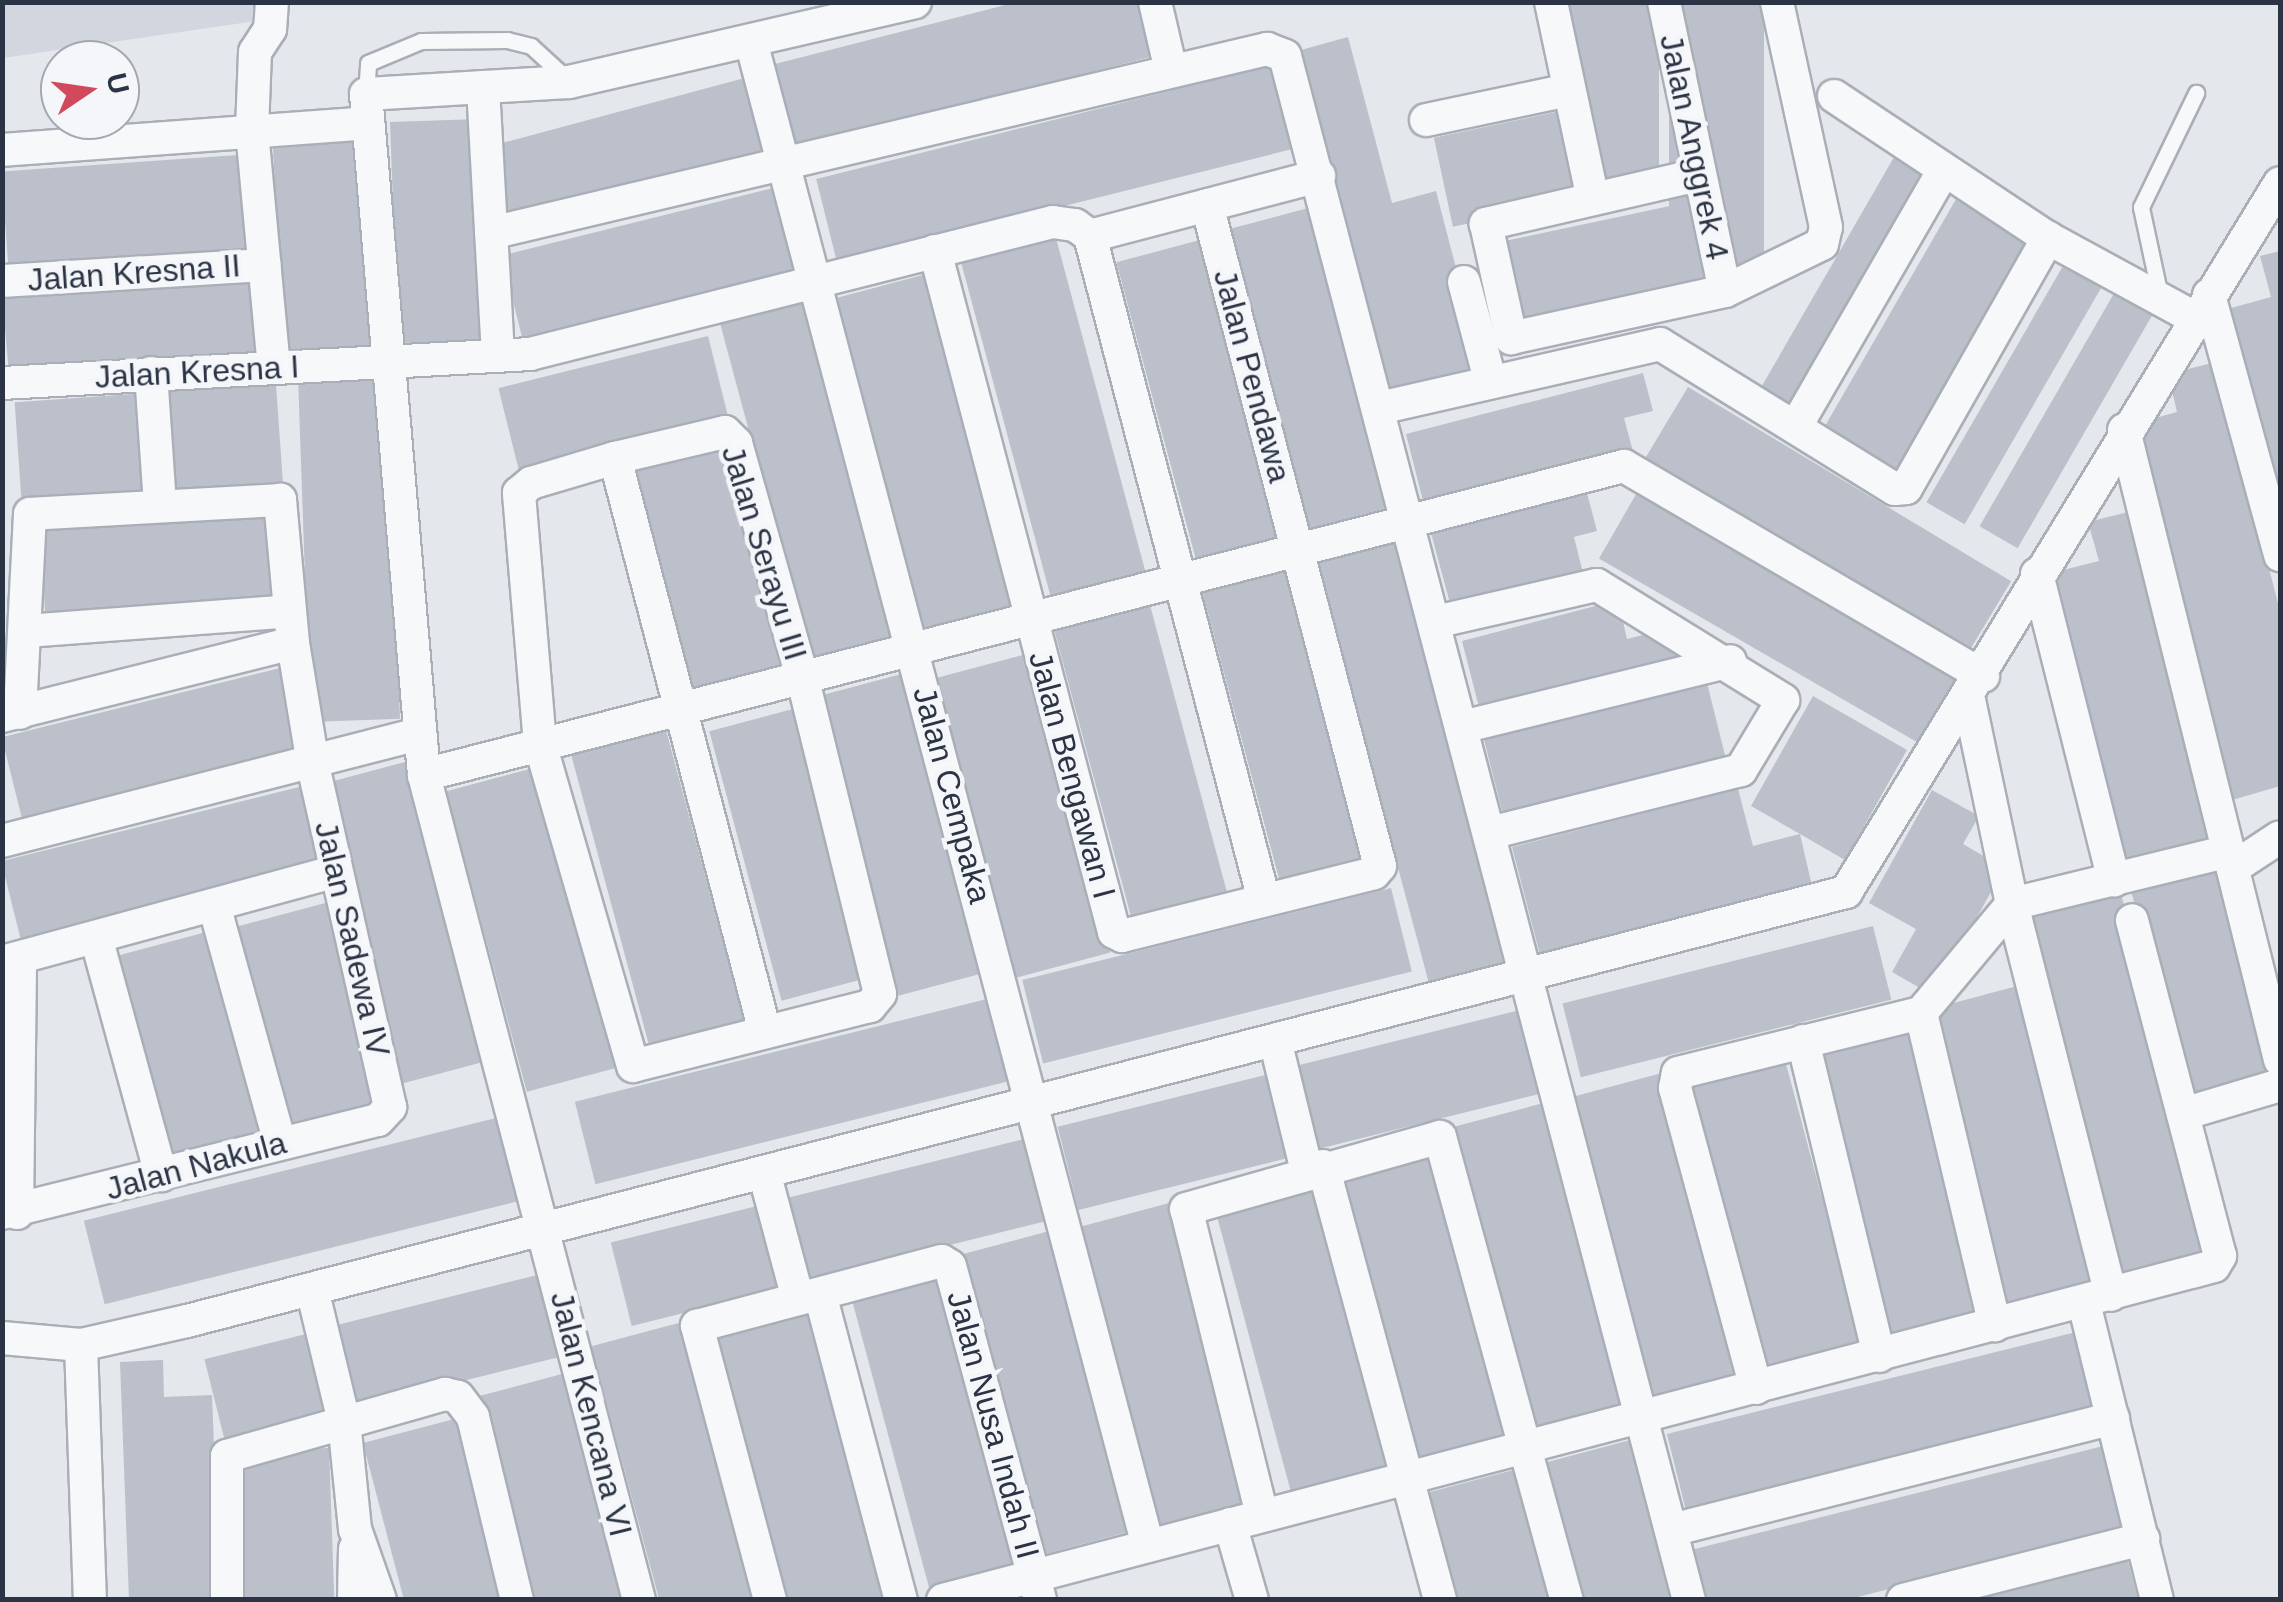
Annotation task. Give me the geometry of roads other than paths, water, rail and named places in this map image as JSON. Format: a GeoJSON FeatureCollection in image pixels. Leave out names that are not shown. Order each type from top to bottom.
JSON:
{"type":"FeatureCollection","features":[{"type":"Feature","properties":{"kind":"street"},"geometry":{"type":"LineString","coordinates":[[272,2],[270,29],[255,52],[252,132],[274,367]]}},
{"type":"Feature","properties":{"kind":"street"},"geometry":{"type":"LineString","coordinates":[[2,150],[252,132],[483,87],[569,82],[752,45],[914,2]]}},
{"type":"Feature","properties":{"kind":"street"},"geometry":{"type":"LineString","coordinates":[[1155,2],[1170,70]]}},
{"type":"Feature","properties":{"kind":"street"},"geometry":{"type":"LineString","coordinates":[[1551,2],[1593,199]]}},
{"type":"Feature","properties":{"kind":"street","name":"Jalan Anggrek 4"},"geometry":{"type":"LineString","coordinates":[[1664,2],[1725,291]]}},
{"type":"Feature","properties":{"kind":"street"},"geometry":{"type":"LineString","coordinates":[[1698,175],[1486,224],[1513,339],[1725,291],[1805,256],[1825,239],[1777,2]]}},
{"type":"Feature","properties":{"kind":"street","name":"Jalan Cempaka"},"geometry":{"type":"LineString","coordinates":[[752,45],[1148,1546]]}},
{"type":"Feature","properties":{"kind":"street"},"geometry":{"type":"LineString","coordinates":[[491,233],[1170,70],[1280,51],[1289,63],[1530,974],[1688,1600]]}},
{"type":"Feature","properties":{"kind":"street"},"geometry":{"type":"LineString","coordinates":[[483,87],[498,354]]}},
{"type":"Feature","properties":{"kind":"street"},"geometry":{"type":"LineString","coordinates":[[1426,120],[1568,90]]}},
{"type":"Feature","properties":{"kind":"street"},"geometry":{"type":"LineString","coordinates":[[1834,96],[2048,238],[2161,300],[2202,307]]}},
{"type":"Feature","properties":{"kind":"street","name":"Jalan Kencana VI"},"geometry":{"type":"LineString","coordinates":[[367,108],[424,775],[638,1600]]}},
{"type":"Feature","properties":{"kind":"street"},"geometry":{"type":"LineString","coordinates":[[1796,426],[1944,170]]}},
{"type":"Feature","properties":{"kind":"street"},"geometry":{"type":"LineString","coordinates":[[1264,900],[1090,236],[1319,176]]}},
{"type":"Feature","properties":{"kind":"street"},"geometry":{"type":"LineString","coordinates":[[2,1338],[81,1345],[312,1289],[1846,892],[1976,688],[2037,574],[2280,183]]}},
{"type":"Feature","properties":{"kind":"street","name":"Jalan Pendawa"},"geometry":{"type":"LineString","coordinates":[[1207,205],[1380,866],[1374,873],[1264,900]]}},
{"type":"Feature","properties":{"kind":"street","name":"Jalan Kresna I"},"geometry":{"type":"LineString","coordinates":[[2,383],[530,354],[1054,222],[1090,236]]}},
{"type":"Feature","properties":{"kind":"street"},"geometry":{"type":"LineString","coordinates":[[1379,408],[1660,344],[1895,490],[1906,488],[2048,238]]}},
{"type":"Feature","properties":{"kind":"street","name":"Jalan Bengawan I"},"geometry":{"type":"LineString","coordinates":[[934,251],[1114,932],[1122,936],[1264,900]]}},
{"type":"Feature","properties":{"kind":"street","name":"Jalan Kresna II"},"geometry":{"type":"LineString","coordinates":[[2,281],[266,265]]}},
{"type":"Feature","properties":{"kind":"street"},"geometry":{"type":"LineString","coordinates":[[1464,282],[1490,380]]}},
{"type":"Feature","properties":{"kind":"street"},"geometry":{"type":"LineString","coordinates":[[2202,307],[2280,556]]}},
{"type":"Feature","properties":{"kind":"street"},"geometry":{"type":"LineString","coordinates":[[151,373],[160,505],[30,514],[26,631],[11,714],[291,627]]}},
{"type":"Feature","properties":{"kind":"street"},"geometry":{"type":"LineString","coordinates":[[2124,430],[2280,1060]]}},
{"type":"Feature","properties":{"kind":"street","name":"Jalan Serayu III"},"geometry":{"type":"LineString","coordinates":[[616,458],[725,432],[736,443],[802,676],[880,994],[870,1006],[765,1032]]}},
{"type":"Feature","properties":{"kind":"street"},"geometry":{"type":"LineString","coordinates":[[616,458],[765,1032],[629,1064],[540,744],[519,493],[531,483],[616,458]]}},
{"type":"Feature","properties":{"kind":"street"},"geometry":{"type":"LineString","coordinates":[[424,775],[1408,518],[1624,466],[1976,688],[2012,904],[2098,1299],[2113,1418],[2158,1600]]}},
{"type":"Feature","properties":{"kind":"street","name":"Jalan Sadewa IV"},"geometry":{"type":"LineString","coordinates":[[160,505],[277,498],[291,627],[313,764],[333,872],[388,1113]]}},
{"type":"Feature","properties":{"kind":"street"},"geometry":{"type":"LineString","coordinates":[[2037,574],[2114,880]]}},
{"type":"Feature","properties":{"kind":"street"},"geometry":{"type":"LineString","coordinates":[[1435,622],[1592,584],[1730,662],[1778,692],[1784,704],[1742,770],[1490,833]]}},
{"type":"Feature","properties":{"kind":"street"},"geometry":{"type":"LineString","coordinates":[[26,631],[291,627]]}},
{"type":"Feature","properties":{"kind":"street"},"geometry":{"type":"LineString","coordinates":[[1462,727],[1730,662]]}},
{"type":"Feature","properties":{"kind":"street"},"geometry":{"type":"LineString","coordinates":[[2,841],[419,734]]}},
{"type":"Feature","properties":{"kind":"street"},"geometry":{"type":"LineString","coordinates":[[1756,1388],[1675,1077],[1921,1012],[2012,904],[2231,859],[2280,837]]}},
{"type":"Feature","properties":{"kind":"street"},"geometry":{"type":"LineString","coordinates":[[10,1213],[11,960],[333,872]]}},
{"type":"Feature","properties":{"kind":"street"},"geometry":{"type":"LineString","coordinates":[[214,905],[280,1143]]}},
{"type":"Feature","properties":{"kind":"street"},"geometry":{"type":"LineString","coordinates":[[944,1600],[1037,1587],[1148,1546],[1526,1444],[2098,1299],[2219,1261],[2132,920]]}},
{"type":"Feature","properties":{"kind":"street"},"geometry":{"type":"LineString","coordinates":[[96,937],[161,1175]]}},
{"type":"Feature","properties":{"kind":"street"},"geometry":{"type":"LineString","coordinates":[[1921,1012],[1995,1325]]}},
{"type":"Feature","properties":{"kind":"street"},"geometry":{"type":"LineString","coordinates":[[1275,1040],[1408,1476],[1440,1600]]}},
{"type":"Feature","properties":{"kind":"street"},"geometry":{"type":"LineString","coordinates":[[1802,1042],[1880,1356]]}},
{"type":"Feature","properties":{"kind":"street"},"geometry":{"type":"LineString","coordinates":[[2183,1114],[2280,1085]]}},
{"type":"Feature","properties":{"kind":"street","name":"Jalan Nakula"},"geometry":{"type":"LineString","coordinates":[[10,1213],[388,1113]]}},
{"type":"Feature","properties":{"kind":"street"},"geometry":{"type":"LineString","coordinates":[[1262,1516],[1185,1210],[1431,1135],[1442,1138],[1567,1600]]}},
{"type":"Feature","properties":{"kind":"street"},"geometry":{"type":"LineString","coordinates":[[764,1172],[809,1296],[901,1600]]}},
{"type":"Feature","properties":{"kind":"street","name":"Jalan Nusa Indah II"},"geometry":{"type":"LineString","coordinates":[[770,1600],[696,1331],[703,1322],[938,1262],[950,1266],[1037,1587]]}},
{"type":"Feature","properties":{"kind":"street"},"geometry":{"type":"LineString","coordinates":[[312,1289],[344,1421],[355,1529],[354,1600]]}},
{"type":"Feature","properties":{"kind":"street"},"geometry":{"type":"LineString","coordinates":[[81,1345],[90,1600]]}},
{"type":"Feature","properties":{"kind":"street"},"geometry":{"type":"LineString","coordinates":[[227,1600],[227,1456],[446,1394],[466,1405],[517,1600]]}},
{"type":"Feature","properties":{"kind":"street"},"geometry":{"type":"LineString","coordinates":[[1670,1530],[2113,1418]]}},
{"type":"Feature","properties":{"kind":"street"},"geometry":{"type":"LineString","coordinates":[[1230,1524],[1252,1600]]}},
{"type":"Feature","properties":{"kind":"street"},"geometry":{"type":"LineString","coordinates":[[355,1529],[380,1600]]}},
{"type":"Feature","properties":{"kind":"street"},"geometry":{"type":"LineString","coordinates":[[1903,1600],[2143,1539]]}},
{"type":"Feature","properties":{"kind":"lane"},"geometry":{"type":"LineString","coordinates":[[367,108],[368,63],[421,41],[506,40],[531,46],[569,82]]}},
{"type":"Feature","properties":{"kind":"lane"},"geometry":{"type":"LineString","coordinates":[[2161,300],[2141,207],[2196,93]]}}]}
